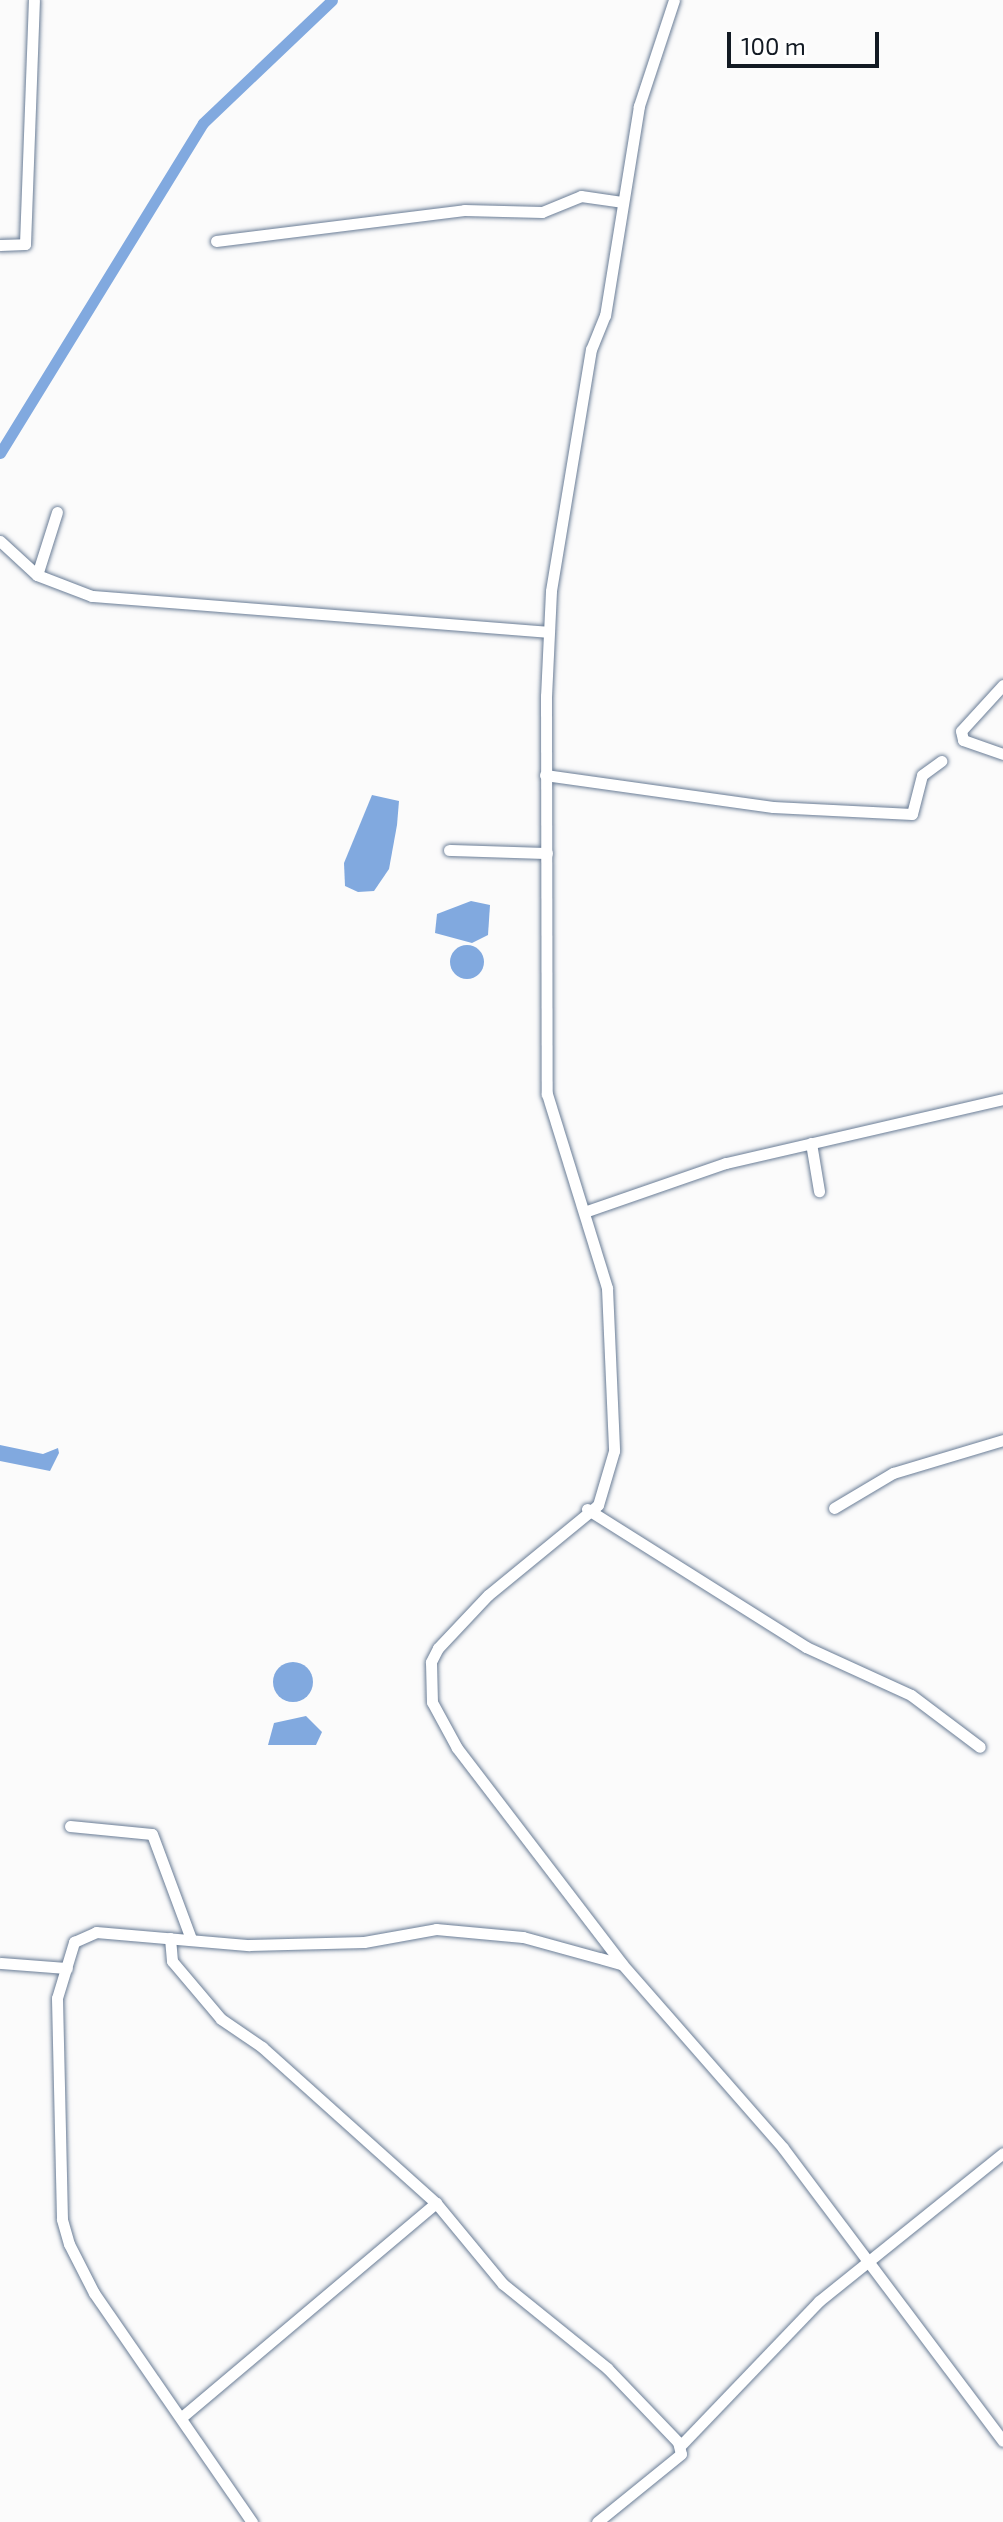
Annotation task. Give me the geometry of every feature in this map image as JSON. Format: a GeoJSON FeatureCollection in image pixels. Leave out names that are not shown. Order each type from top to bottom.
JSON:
{"type":"FeatureCollection","features":[{"type":"Feature","properties":{"kind":"street"},"geometry":{"type":"LineString","coordinates":[[0,245],[25,244],[34,0]]}},
{"type":"Feature","properties":{"kind":"street"},"geometry":{"type":"LineString","coordinates":[[674,0],[639,106],[605,315],[591,349],[548,632],[545,775],[547,1094],[587,1211],[607,1288],[614,1451],[598,1505],[587,1509],[488,1595],[438,1648],[429,1676],[432,1702],[457,1748],[622,1964],[709,2056],[872,2263],[1003,2441]]}},
{"type":"Feature","properties":{"kind":"street"},"geometry":{"type":"LineString","coordinates":[[216,241],[464,210],[542,212],[581,196],[622,202]]}},
{"type":"Feature","properties":{"kind":"street"},"geometry":{"type":"LineString","coordinates":[[37,575],[57,512]]}},
{"type":"Feature","properties":{"kind":"street"},"geometry":{"type":"LineString","coordinates":[[4,546],[37,575],[92,596],[548,632]]}},
{"type":"Feature","properties":{"kind":"street"},"geometry":{"type":"LineString","coordinates":[[1003,685],[961,731],[963,740],[1003,754]]}},
{"type":"Feature","properties":{"kind":"street"},"geometry":{"type":"LineString","coordinates":[[545,775],[773,807],[912,814],[922,775],[941,761]]}},
{"type":"Feature","properties":{"kind":"street"},"geometry":{"type":"LineString","coordinates":[[449,850],[547,853]]}},
{"type":"Feature","properties":{"kind":"street"},"geometry":{"type":"LineString","coordinates":[[587,1211],[726,1163],[1003,1099]]}},
{"type":"Feature","properties":{"kind":"street"},"geometry":{"type":"LineString","coordinates":[[811,1143],[819,1191]]}},
{"type":"Feature","properties":{"kind":"street"},"geometry":{"type":"LineString","coordinates":[[834,1508],[893,1473],[1003,1440]]}},
{"type":"Feature","properties":{"kind":"street"},"geometry":{"type":"LineString","coordinates":[[587,1509],[806,1647],[911,1695],[980,1747]]}},
{"type":"Feature","properties":{"kind":"street"},"geometry":{"type":"LineString","coordinates":[[70,1826],[152,1834],[191,1939]]}},
{"type":"Feature","properties":{"kind":"street"},"geometry":{"type":"LineString","coordinates":[[252,2522],[183,2416],[94,2293],[62,2219],[57,1998],[74,1942],[96,1932],[191,1939],[364,1942],[436,1929],[523,1937],[622,1964]]}},
{"type":"Feature","properties":{"kind":"street"},"geometry":{"type":"LineString","coordinates":[[170,1938],[172,1961],[221,2019],[262,2047],[436,2203],[503,2284],[607,2368],[680,2446],[681,2454],[597,2522]]}},
{"type":"Feature","properties":{"kind":"street"},"geometry":{"type":"LineString","coordinates":[[0,1963],[67,1968]]}},
{"type":"Feature","properties":{"kind":"street"},"geometry":{"type":"LineString","coordinates":[[680,2446],[819,2301],[872,2263],[1003,2153]]}},
{"type":"Feature","properties":{"kind":"street"},"geometry":{"type":"LineString","coordinates":[[183,2416],[436,2203]]}},
{"type":"Feature","properties":{"kind":"water"},"geometry":{"type":"Polygon","coordinates":[[[372,795],[399,801],[397,825],[389,869],[374,891],[358,892],[345,886],[344,863],[372,795]]]}},
{"type":"Feature","properties":{"kind":"water"},"geometry":{"type":"Polygon","coordinates":[[[471,901],[490,905],[488,935],[472,943],[435,933],[437,914],[471,901]]]}},
{"type":"Feature","properties":{"kind":"water"},"geometry":{"type":"Polygon","coordinates":[[[467,945],[479,950],[484,962],[479,974],[467,979],[455,974],[450,962],[455,950],[467,945]]]}},
{"type":"Feature","properties":{"kind":"water"},"geometry":{"type":"Polygon","coordinates":[[[0,1445],[43,1454],[58,1448],[59,1453],[50,1471],[0,1461],[0,1445]]]}},
{"type":"Feature","properties":{"kind":"water"},"geometry":{"type":"Polygon","coordinates":[[[293,1662],[307,1668],[313,1682],[307,1696],[293,1702],[279,1696],[273,1682],[279,1668],[293,1662]]]}},
{"type":"Feature","properties":{"kind":"water"},"geometry":{"type":"Polygon","coordinates":[[[306,1716],[322,1732],[316,1745],[268,1745],[274,1723],[306,1716]]]}},
{"type":"Feature","properties":{"kind":"waterway"},"geometry":{"type":"LineString","coordinates":[[0,453],[203,123],[332,0]]}}]}
